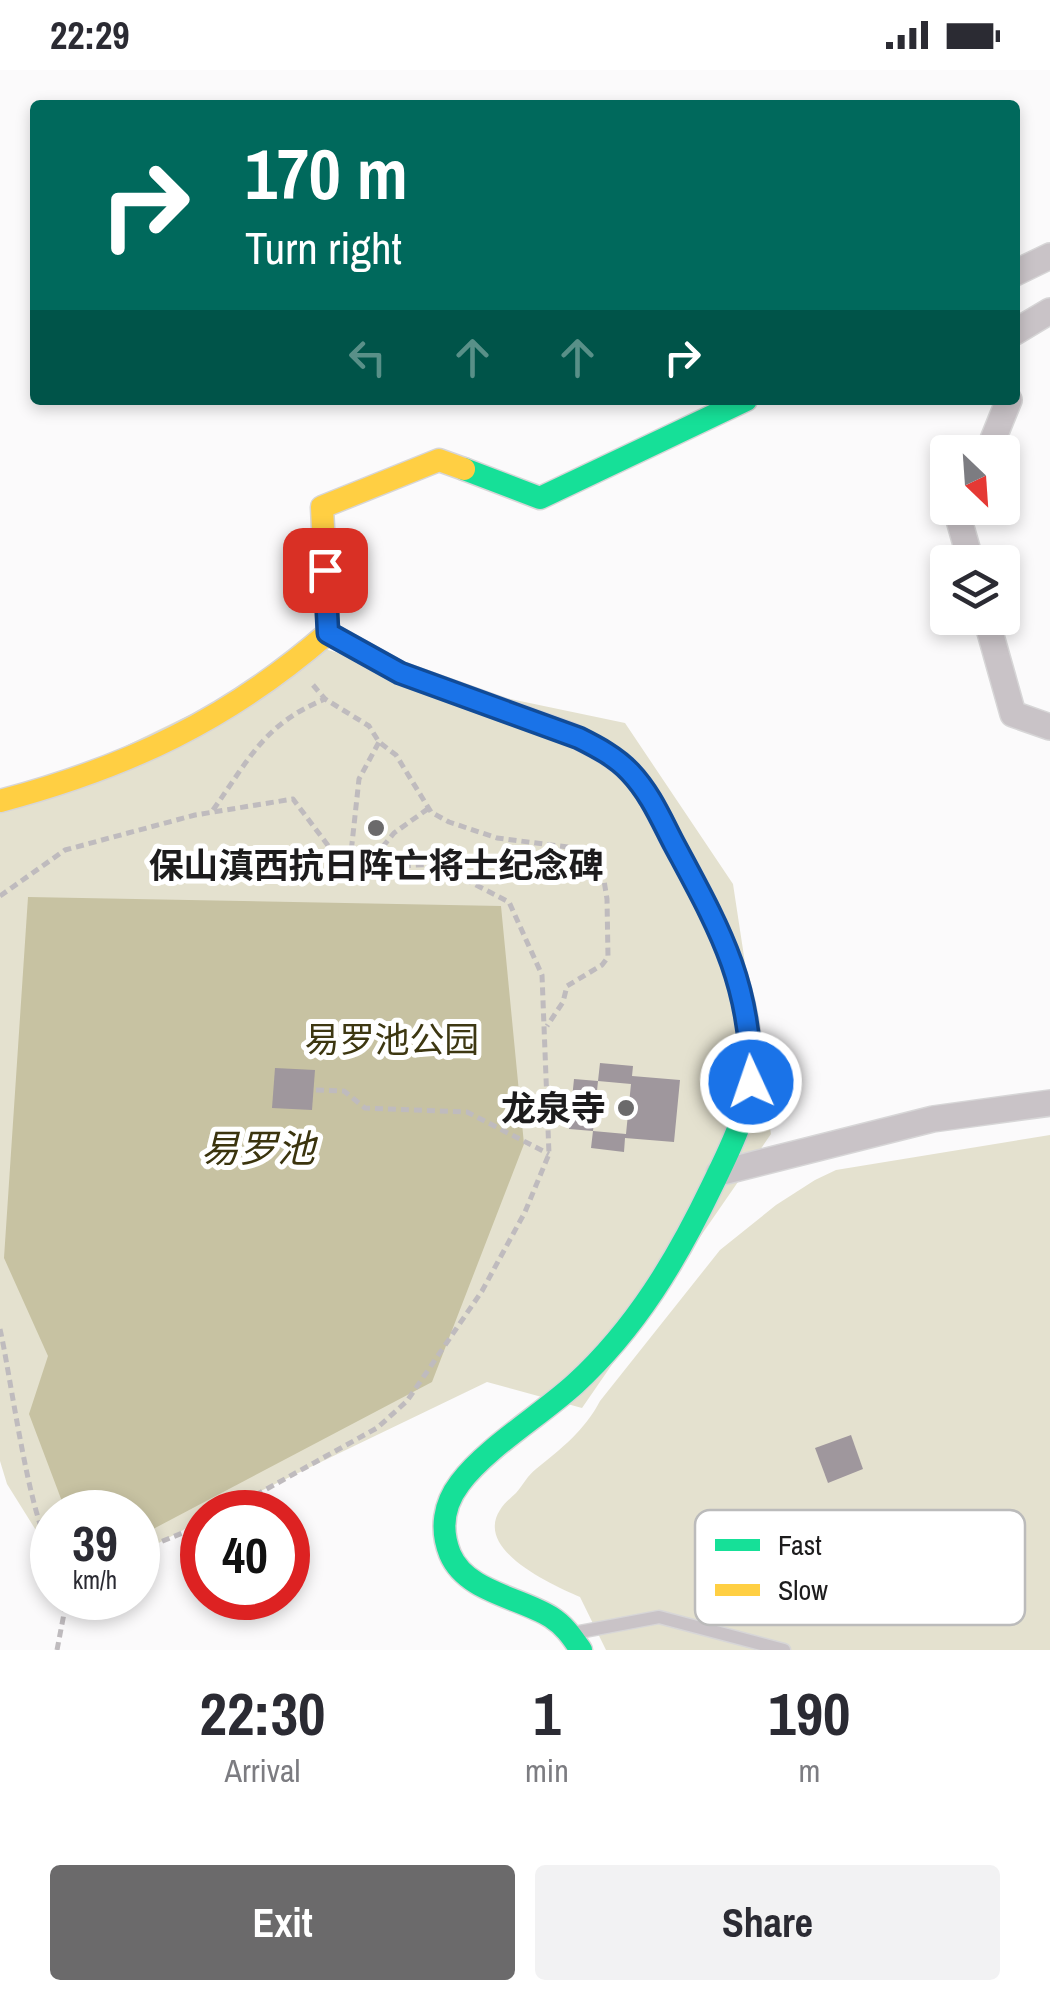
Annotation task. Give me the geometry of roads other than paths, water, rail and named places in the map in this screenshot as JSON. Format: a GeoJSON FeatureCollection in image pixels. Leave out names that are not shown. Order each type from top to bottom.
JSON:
{"type":"FeatureCollection","features":[{"type":"Feature","properties":{"kind":"street"},"geometry":{"type":"LineString","coordinates":[[1020,271],[1050,256]]}},
{"type":"Feature","properties":{"kind":"street"},"geometry":{"type":"LineString","coordinates":[[1020,329],[1050,311]]}},
{"type":"Feature","properties":{"kind":"street"},"geometry":{"type":"LineString","coordinates":[[328,633],[322,507],[439,460],[540,498],[735,405]]}},
{"type":"Feature","properties":{"kind":"street"},"geometry":{"type":"LineString","coordinates":[[995,435],[1007,405]]}},
{"type":"Feature","properties":{"kind":"street"},"geometry":{"type":"LineString","coordinates":[[0,801],[103,770],[230,711],[294,664],[328,633]]}},
{"type":"Feature","properties":{"kind":"street"},"geometry":{"type":"LineString","coordinates":[[328,633],[400,673],[579,738],[604,751],[640,783],[715,917],[744,1003],[751,1061],[749,1099],[719,1173],[669,1272],[636,1318],[590,1369],[546,1411],[466,1475],[447,1506],[445,1545],[460,1572],[538,1610],[576,1642]]}},
{"type":"Feature","properties":{"kind":"street"},"geometry":{"type":"LineString","coordinates":[[991,635],[1012,714],[1050,727]]}},
{"type":"Feature","properties":{"kind":"street"},"geometry":{"type":"LineString","coordinates":[[719,1173],[933,1119],[1050,1103]]}},
{"type":"Feature","properties":{"kind":"lane"},"geometry":{"type":"LineString","coordinates":[[576,1642],[659,1617],[784,1650]]}},
{"type":"Feature","properties":{"kind":"water","name":"易罗池"},"geometry":{"type":"Polygon","coordinates":[[[28,897],[501,906],[524,1144],[432,1382],[227,1490],[180,1490],[180,1515],[160,1525],[160,1490],[58,1490],[29,1414],[48,1356],[4,1258],[28,897]]]}},
{"type":"Feature","properties":{"kind":"place","name":"保山滇西抗日阵亡将士纪念碑"},"geometry":{"type":"Point","coordinates":[376,828]}},
{"type":"Feature","properties":{"kind":"place","name":"龙泉寺"},"geometry":{"type":"Point","coordinates":[626,1108]}},
{"type":"Feature","properties":{"kind":"park label","name":"易罗池公园"},"geometry":{"type":"Point","coordinates":[392,1039]}}]}
